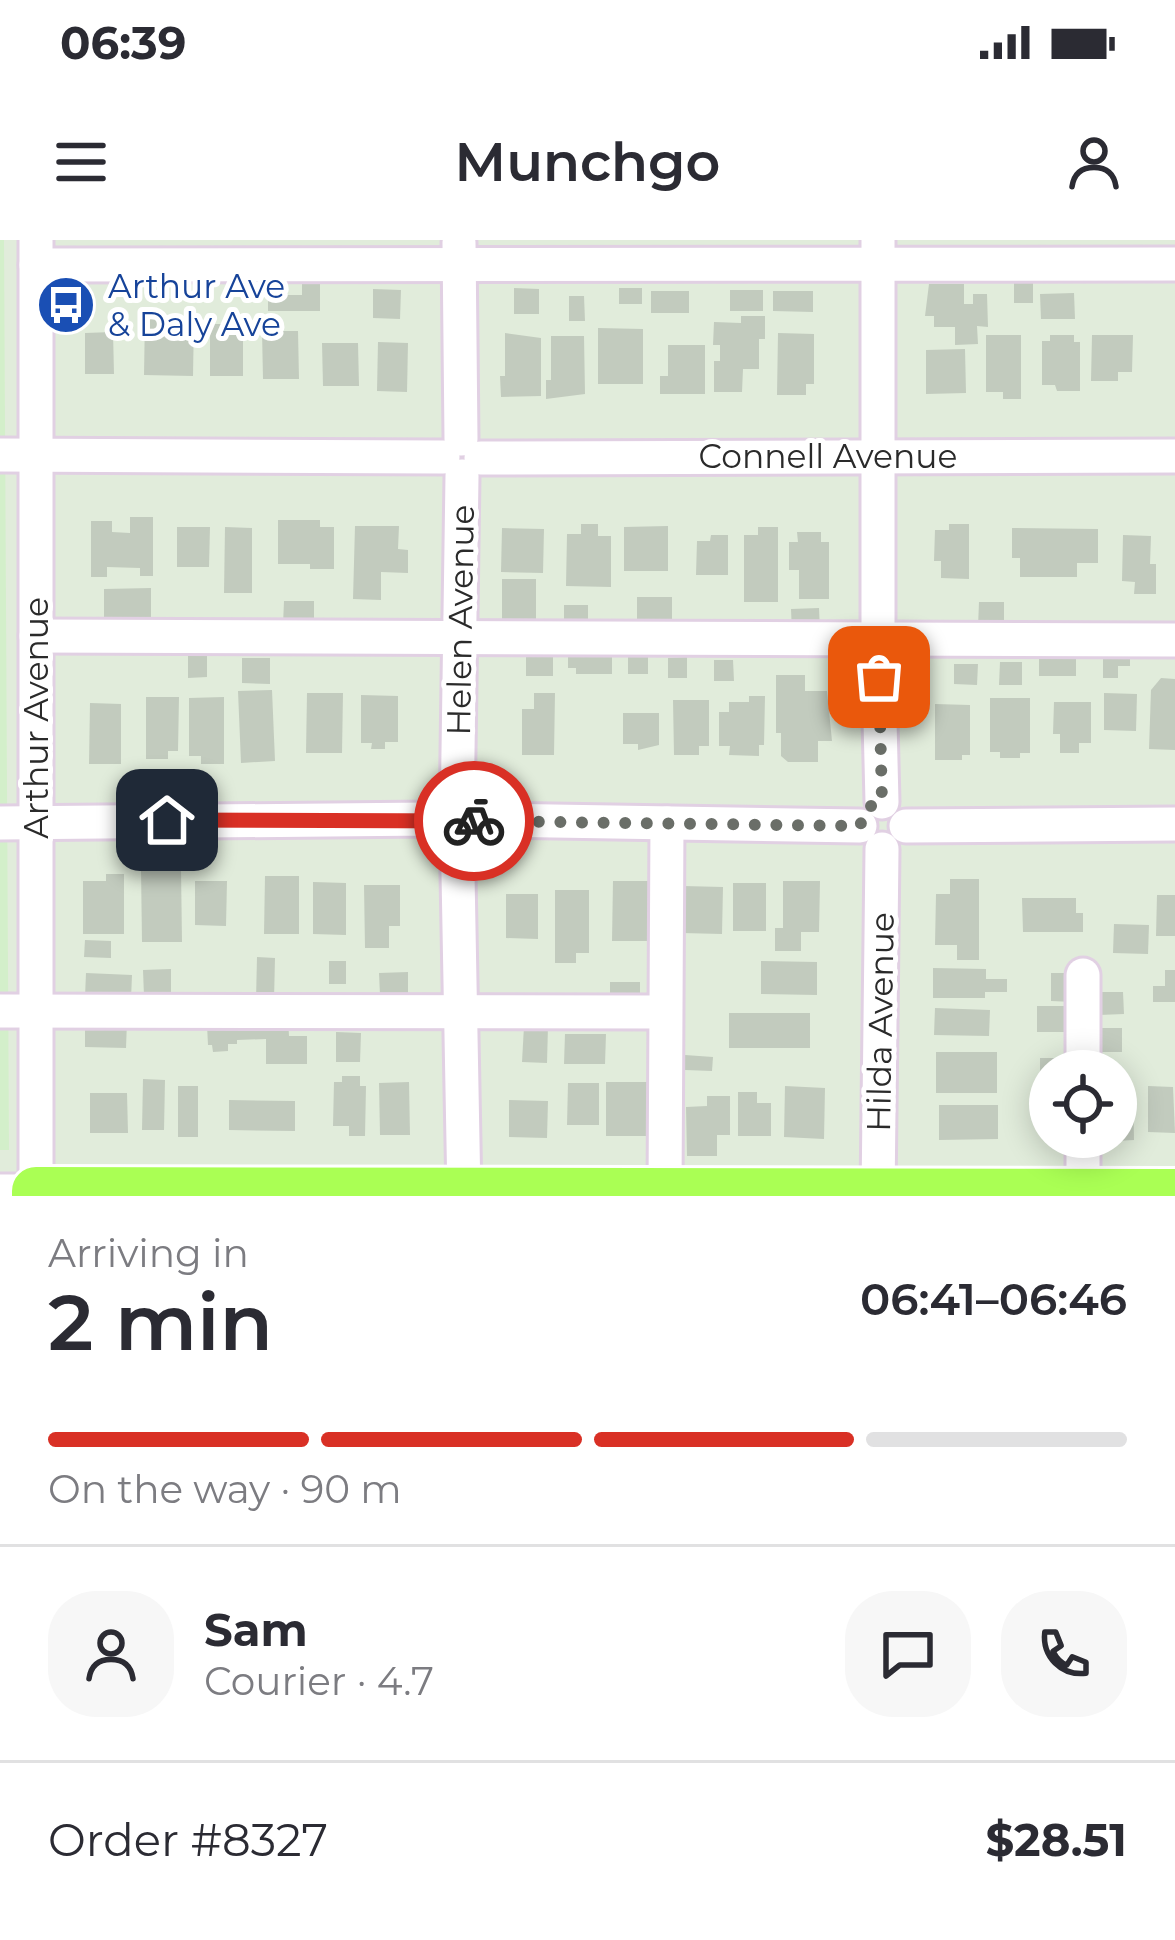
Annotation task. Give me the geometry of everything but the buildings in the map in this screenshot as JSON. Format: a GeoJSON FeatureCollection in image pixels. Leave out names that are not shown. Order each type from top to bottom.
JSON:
{"type":"FeatureCollection","features":[{"type":"Feature","properties":{"kind":"highway"},"geometry":{"type":"LineString","coordinates":[[24,1193],[1175,1193]]}},
{"type":"Feature","properties":{"kind":"street","name":"Helen Avenue"},"geometry":{"type":"LineString","coordinates":[[459,251],[462,458],[457,821],[464,1194]]}},
{"type":"Feature","properties":{"kind":"street"},"geometry":{"type":"LineString","coordinates":[[36,252],[878,252],[1175,264]]}},
{"type":"Feature","properties":{"kind":"street","name":"Arthur Avenue"},"geometry":{"type":"LineString","coordinates":[[24,1193],[36,1011],[36,252]]}},
{"type":"Feature","properties":{"kind":"street","name":"Hilda Avenue"},"geometry":{"type":"LineString","coordinates":[[878,252],[883,826],[878,1194]]}},
{"type":"Feature","properties":{"kind":"street","name":"Connell Avenue"},"geometry":{"type":"LineString","coordinates":[[0,455],[1175,456]]}},
{"type":"Feature","properties":{"kind":"street"},"geometry":{"type":"LineString","coordinates":[[36,636],[1175,640]]}},
{"type":"Feature","properties":{"kind":"street"},"geometry":{"type":"LineString","coordinates":[[0,823],[1175,824]]}},
{"type":"Feature","properties":{"kind":"street"},"geometry":{"type":"LineString","coordinates":[[665,1192],[667,823]]}},
{"type":"Feature","properties":{"kind":"street"},"geometry":{"type":"LineString","coordinates":[[1083,975],[1083,1050]]}},
{"type":"Feature","properties":{"kind":"street"},"geometry":{"type":"LineString","coordinates":[[0,1011],[665,1012]]}},
{"type":"Feature","properties":{"kind":"street"},"geometry":{"type":"LineString","coordinates":[[1083,1158],[1083,1193]]}},
{"type":"Feature","properties":{"kind":"shaded area"},"geometry":{"type":"Polygon","coordinates":[[[0,240],[4,240],[9,1150],[0,1150],[0,240]]]}},
{"type":"Feature","properties":{"kind":"way so far"},"geometry":{"type":"LineString","coordinates":[[474,821],[860,826],[866,808],[882,802],[879,677]]}},
{"type":"Feature","properties":{"kind":"place","name":"Arthur Ave & Daly Ave"},"geometry":{"type":"Point","coordinates":[66,305]}},
{"type":"Feature","properties":{"kind":"route"},"geometry":{"type":"LineString","coordinates":[[167,820],[474,821]]}}]}
